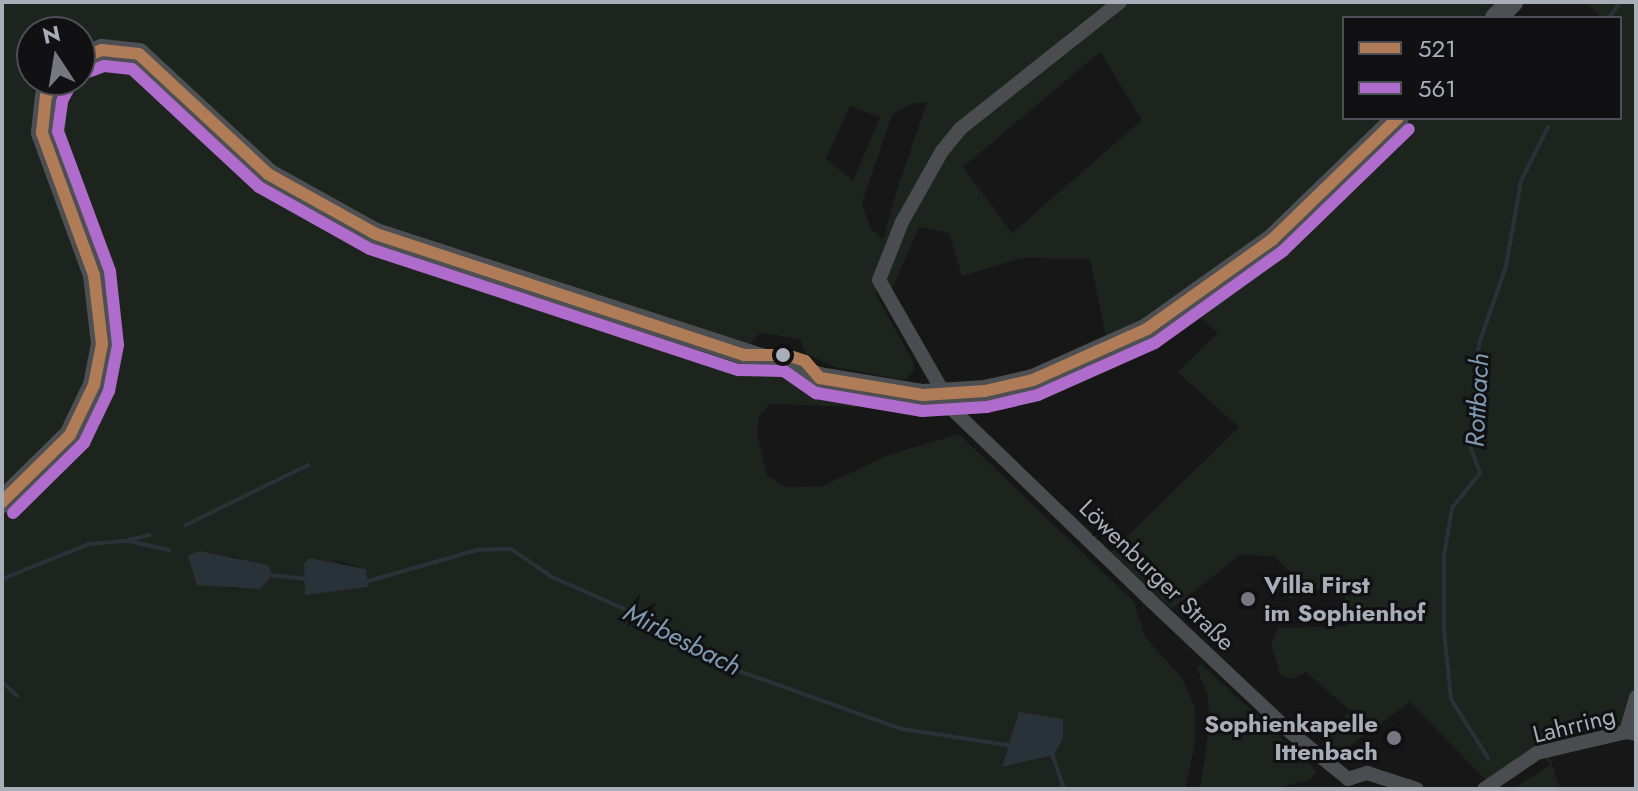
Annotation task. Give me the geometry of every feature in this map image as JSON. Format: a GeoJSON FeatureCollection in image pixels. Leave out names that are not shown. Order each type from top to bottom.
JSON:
{"type":"FeatureCollection","features":[{"type":"Feature","properties":{"kind":"main road"},"geometry":{"type":"LineString","coordinates":[[96,55],[121,50],[147,59],[259,166],[338,216],[457,264],[820,378],[877,391],[943,395],[998,388],[1054,373],[1167,318],[1273,239],[1396,120]]}},
{"type":"Feature","properties":{"kind":"main road"},"geometry":{"type":"LineString","coordinates":[[2,502],[45,465],[75,427],[94,385],[102,344],[94,275],[42,133],[44,105],[48,96]]}},
{"type":"Feature","properties":{"kind":"street","name":"Löwenburger Straße"},"geometry":{"type":"LineString","coordinates":[[1120,2],[960,129],[942,151],[902,222],[879,280],[943,395],[1148,598],[1289,731],[1348,779],[1367,773],[1417,789]]}},
{"type":"Feature","properties":{"kind":"street"},"geometry":{"type":"LineString","coordinates":[[1631,733],[1636,697]]}},
{"type":"Feature","properties":{"kind":"street","name":"Lahrring"},"geometry":{"type":"LineString","coordinates":[[1484,789],[1537,753],[1631,733]]}},
{"type":"Feature","properties":{"kind":"shaded area"},"geometry":{"type":"Polygon","coordinates":[[[2,2],[1508,2],[1493,16],[1342,16],[1342,120],[1388,120],[1188,302],[1107,341],[1090,259],[1022,258],[962,276],[949,233],[919,227],[893,287],[875,293],[913,362],[914,371],[905,380],[835,367],[805,353],[800,339],[760,333],[745,350],[369,222],[265,160],[150,49],[105,39],[96,42],[96,16],[16,16],[16,96],[37,96],[92,313],[91,359],[83,389],[54,440],[2,489],[2,2]],[[1100,52],[963,167],[1012,233],[1142,120],[1100,52]],[[927,102],[911,104],[892,115],[862,203],[871,229],[883,239],[927,102]],[[850,106],[826,159],[853,181],[880,117],[850,106]]]}},
{"type":"Feature","properties":{"kind":"shaded area"},"geometry":{"type":"Polygon","coordinates":[[[1585,2],[1636,2],[1636,708],[1630,729],[1532,748],[1486,780],[1410,702],[1333,758],[1322,742],[1350,711],[1306,672],[1292,679],[1280,675],[1271,645],[1278,628],[1349,626],[1343,582],[1289,599],[1290,572],[1274,556],[1240,555],[1172,609],[1108,555],[1239,427],[1177,372],[1218,333],[1196,314],[1281,248],[1410,120],[1622,120],[1622,16],[1596,16],[1598,14],[1585,2]]]}},
{"type":"Feature","properties":{"kind":"shaded area"},"geometry":{"type":"Polygon","coordinates":[[[105,60],[141,68],[242,165],[388,247],[761,369],[816,392],[858,397],[857,407],[770,404],[759,417],[757,435],[767,475],[787,487],[822,486],[891,454],[959,434],[1134,602],[1145,637],[1182,678],[1195,707],[1195,744],[1185,789],[2,789],[2,511],[49,476],[83,436],[105,388],[113,339],[106,284],[51,122],[61,96],[96,96],[96,63],[105,60]],[[231,556],[219,584],[237,589],[268,565],[231,556]],[[334,560],[367,587],[366,569],[334,560]],[[1014,732],[1002,767],[1054,755],[1014,732]]]}},
{"type":"Feature","properties":{"kind":"shaded area"},"geometry":{"type":"Polygon","coordinates":[[[198,551],[268,565],[272,575],[260,589],[197,585],[188,556],[198,551]]]}},
{"type":"Feature","properties":{"kind":"shaded area"},"geometry":{"type":"Polygon","coordinates":[[[309,558],[366,569],[368,587],[305,595],[304,564],[309,558]]]}},
{"type":"Feature","properties":{"kind":"shaded area"},"geometry":{"type":"Polygon","coordinates":[[[1201,664],[1317,771],[1309,780],[1270,789],[1200,789],[1209,726],[1208,697],[1197,668],[1201,664]]]}},
{"type":"Feature","properties":{"kind":"shaded area"},"geometry":{"type":"Polygon","coordinates":[[[1019,712],[1063,719],[1063,738],[1054,755],[1002,767],[1019,712]]]}},
{"type":"Feature","properties":{"kind":"shaded area"},"geometry":{"type":"Polygon","coordinates":[[[1548,752],[1560,789],[1513,789],[1550,765],[1544,755],[1548,752]]]}},
{"type":"Feature","properties":{"kind":"waterway","name":"Rottbach"},"geometry":{"type":"LineString","coordinates":[[1610,16],[1620,2]]}},
{"type":"Feature","properties":{"kind":"waterway","name":"Rottbach"},"geometry":{"type":"LineString","coordinates":[[1488,758],[1451,699],[1444,630],[1444,556],[1452,508],[1480,473],[1471,448],[1479,344],[1506,266],[1521,181],[1548,127]]}},
{"type":"Feature","properties":{"kind":"waterway"},"geometry":{"type":"LineString","coordinates":[[186,525],[308,465]]}},
{"type":"Feature","properties":{"kind":"waterway"},"geometry":{"type":"LineString","coordinates":[[128,540],[149,535]]}},
{"type":"Feature","properties":{"kind":"waterway","name":"Mirbesbach"},"geometry":{"type":"LineString","coordinates":[[2,579],[89,544],[127,541],[169,550]]}},
{"type":"Feature","properties":{"kind":"waterway","name":"Mirbesbach"},"geometry":{"type":"LineString","coordinates":[[365,582],[477,550],[511,549],[552,577],[661,625],[722,665],[902,729],[1008,745]]}},
{"type":"Feature","properties":{"kind":"waterway","name":"Mirbesbach"},"geometry":{"type":"LineString","coordinates":[[269,575],[308,579]]}},
{"type":"Feature","properties":{"kind":"waterway"},"geometry":{"type":"LineString","coordinates":[[2,682],[17,696]]}},
{"type":"Feature","properties":{"kind":"waterway","name":"Mirbesbach"},"geometry":{"type":"LineString","coordinates":[[1052,754],[1064,789]]}},
{"type":"Feature","properties":{"kind":"transit line","name":"521"},"geometry":{"type":"LineString","coordinates":[[96,52],[102,50],[139,54],[268,174],[376,234],[744,355],[787,355],[805,361],[820,378],[923,395],[985,391],[1033,380],[1147,329],[1273,239],[1396,120]]}},
{"type":"Feature","properties":{"kind":"transit line","name":"561"},"geometry":{"type":"LineString","coordinates":[[96,69],[104,66],[132,69],[259,187],[370,249],[739,370],[784,371],[816,393],[922,411],[987,407],[1038,395],[1155,343],[1283,251],[1409,129]]}},
{"type":"Feature","properties":{"kind":"transit line","name":"521"},"geometry":{"type":"LineString","coordinates":[[2,502],[70,435],[94,385],[102,344],[94,275],[42,133],[46,96]]}},
{"type":"Feature","properties":{"kind":"transit line","name":"561"},"geometry":{"type":"LineString","coordinates":[[13,513],[84,443],[109,391],[118,345],[110,271],[58,131],[65,96]]}},
{"type":"Feature","properties":{"kind":"place","name":"Villa First im Sophienhof"},"geometry":{"type":"Point","coordinates":[1248,599]}},
{"type":"Feature","properties":{"kind":"place","name":"Sophienkapelle Ittenbach"},"geometry":{"type":"Point","coordinates":[1394,738]}}]}
